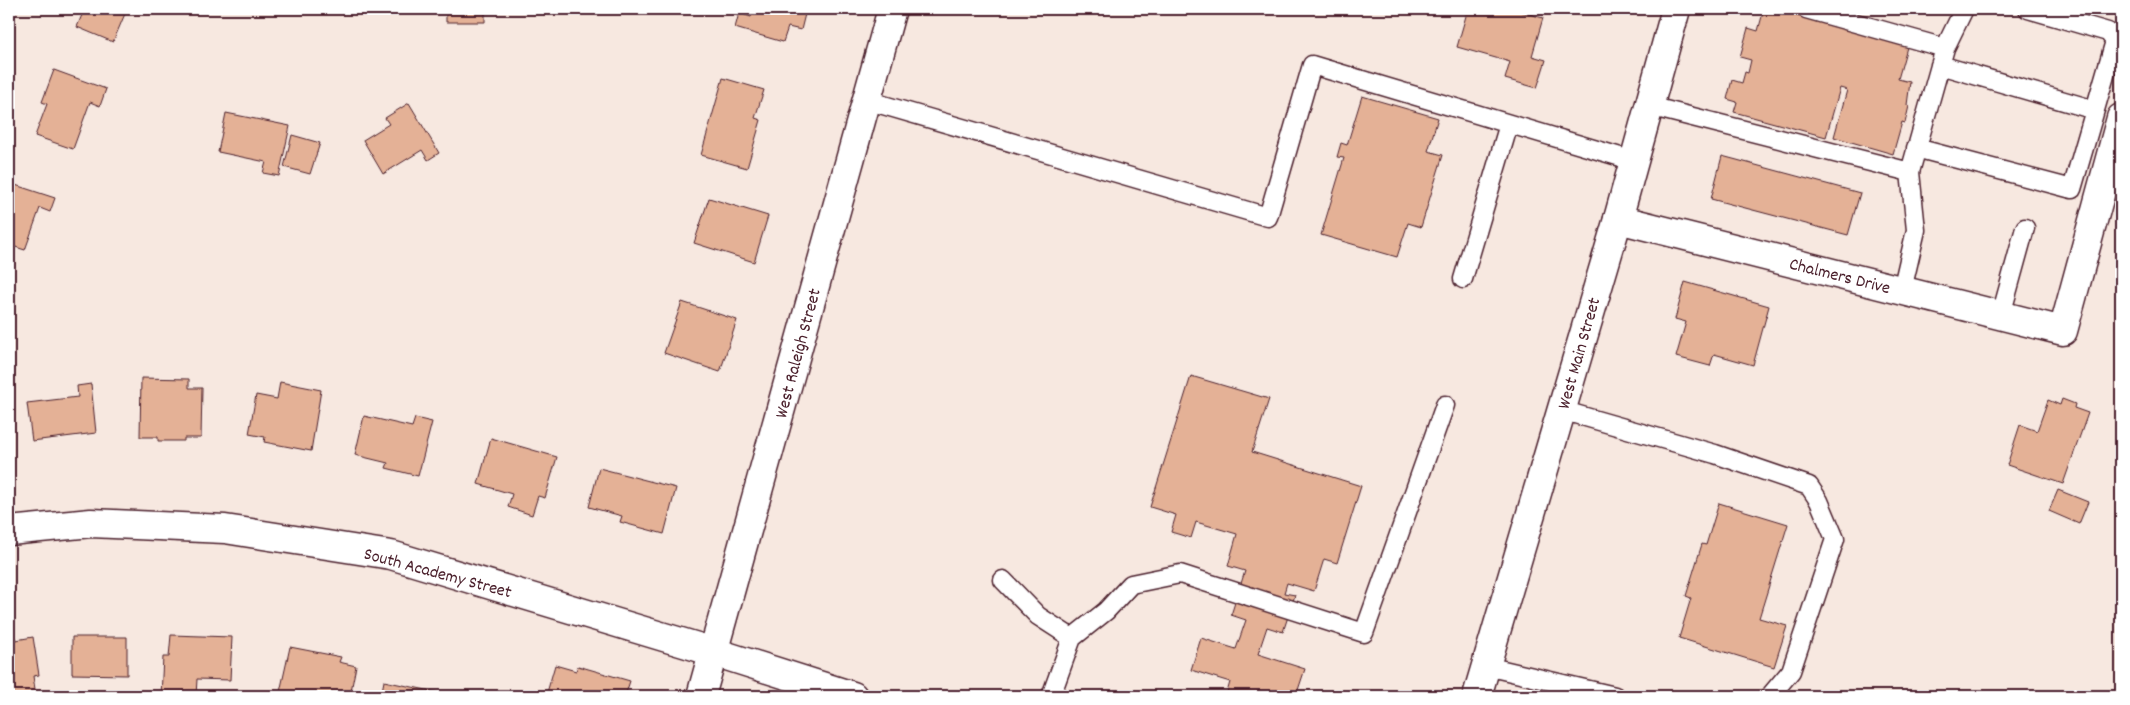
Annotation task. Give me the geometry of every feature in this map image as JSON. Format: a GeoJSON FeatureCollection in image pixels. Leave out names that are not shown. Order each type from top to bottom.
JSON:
{"type":"FeatureCollection","features":[{"type":"Feature","properties":{"kind":"street","name":"West Raleigh Street"},"geometry":{"type":"LineString","coordinates":[[701,696],[892,9]]}},
{"type":"Feature","properties":{"kind":"street","name":"West Main Street"},"geometry":{"type":"LineString","coordinates":[[1477,696],[1618,219],[1676,9]]}},
{"type":"Feature","properties":{"kind":"street"},"geometry":{"type":"LineString","coordinates":[[2097,208],[2121,118]]}},
{"type":"Feature","properties":{"kind":"street","name":"Chalmers Drive"},"geometry":{"type":"LineString","coordinates":[[1618,219],[2063,331],[2097,208]]}},
{"type":"Feature","properties":{"kind":"street","name":"South Academy Street"},"geometry":{"type":"LineString","coordinates":[[9,531],[91,523],[225,529],[391,555],[714,652],[853,696]]}},
{"type":"Feature","properties":{"kind":"lane"},"geometry":{"type":"LineString","coordinates":[[1806,9],[2095,110]]}},
{"type":"Feature","properties":{"kind":"lane"},"geometry":{"type":"LineString","coordinates":[[1902,290],[1916,230],[1910,172],[1942,56],[1964,9]]}},
{"type":"Feature","properties":{"kind":"lane"},"geometry":{"type":"LineString","coordinates":[[2028,9],[2108,32],[2115,42],[2115,64],[2095,110],[2072,189]]}},
{"type":"Feature","properties":{"kind":"lane"},"geometry":{"type":"LineString","coordinates":[[866,100],[1268,217],[1312,65],[1634,161]]}},
{"type":"Feature","properties":{"kind":"lane"},"geometry":{"type":"LineString","coordinates":[[1649,106],[1910,172]]}},
{"type":"Feature","properties":{"kind":"lane"},"geometry":{"type":"LineString","coordinates":[[1463,279],[1509,124]]}},
{"type":"Feature","properties":{"kind":"lane"},"geometry":{"type":"LineString","coordinates":[[1916,148],[2072,189],[2097,208]]}},
{"type":"Feature","properties":{"kind":"lane"},"geometry":{"type":"LineString","coordinates":[[2001,315],[2026,228]]}},
{"type":"Feature","properties":{"kind":"lane"},"geometry":{"type":"LineString","coordinates":[[1051,696],[1072,638],[1106,611],[1131,584],[1180,574],[1364,633],[1445,405]]}},
{"type":"Feature","properties":{"kind":"lane"},"geometry":{"type":"LineString","coordinates":[[1561,410],[1715,454],[1809,486],[1819,501],[1835,539],[1791,671],[1770,696]]}},
{"type":"Feature","properties":{"kind":"lane"},"geometry":{"type":"LineString","coordinates":[[1003,580],[1038,616],[1072,638]]}},
{"type":"Feature","properties":{"kind":"lane"},"geometry":{"type":"LineString","coordinates":[[1486,666],[1615,696]]}},
{"type":"Feature","properties":{"kind":"building"},"geometry":{"type":"Polygon","coordinates":[[[82,9],[127,9],[113,42],[77,27],[84,10],[82,9]]]}},
{"type":"Feature","properties":{"kind":"building"},"geometry":{"type":"Polygon","coordinates":[[[446,9],[485,9],[485,22],[446,22],[446,9]]]}},
{"type":"Feature","properties":{"kind":"building"},"geometry":{"type":"Polygon","coordinates":[[[753,9],[791,9],[805,14],[801,30],[788,27],[783,42],[735,28],[739,13],[751,17],[753,9]]]}},
{"type":"Feature","properties":{"kind":"building"},"geometry":{"type":"Polygon","coordinates":[[[1468,9],[1512,9],[1543,18],[1532,56],[1546,60],[1537,88],[1505,79],[1510,62],[1457,47],[1468,9]]]}},
{"type":"Feature","properties":{"kind":"building"},"geometry":{"type":"Polygon","coordinates":[[[1764,9],[1794,9],[1909,40],[1898,79],[1910,82],[1907,105],[1909,106],[1905,123],[1902,122],[1893,154],[1834,137],[1847,90],[1840,88],[1826,137],[1734,112],[1737,102],[1727,99],[1732,80],[1742,83],[1745,72],[1748,73],[1751,60],[1740,57],[1748,28],[1758,31],[1764,9]]]}},
{"type":"Feature","properties":{"kind":"building"},"geometry":{"type":"Polygon","coordinates":[[[2078,9],[2103,9],[2101,16],[2078,9]]]}},
{"type":"Feature","properties":{"kind":"building"},"geometry":{"type":"Polygon","coordinates":[[[54,70],[106,89],[100,106],[90,102],[73,149],[35,136],[47,104],[42,102],[54,70]]]}},
{"type":"Feature","properties":{"kind":"building"},"geometry":{"type":"Polygon","coordinates":[[[723,78],[764,90],[755,118],[761,120],[747,168],[701,155],[723,78]]]}},
{"type":"Feature","properties":{"kind":"building"},"geometry":{"type":"Polygon","coordinates":[[[1362,96],[1438,118],[1428,151],[1443,155],[1421,227],[1408,223],[1397,257],[1321,235],[1344,158],[1337,157],[1341,143],[1347,145],[1362,96]]]}},
{"type":"Feature","properties":{"kind":"building"},"geometry":{"type":"Polygon","coordinates":[[[409,103],[439,153],[428,160],[422,150],[383,174],[363,140],[389,124],[385,118],[409,103]]]}},
{"type":"Feature","properties":{"kind":"building"},"geometry":{"type":"Polygon","coordinates":[[[226,113],[290,126],[279,176],[263,173],[266,162],[218,152],[226,113]]]}},
{"type":"Feature","properties":{"kind":"building"},"geometry":{"type":"Polygon","coordinates":[[[292,135],[320,143],[310,174],[284,167],[292,135]]]}},
{"type":"Feature","properties":{"kind":"building"},"geometry":{"type":"Polygon","coordinates":[[[1722,156],[1860,193],[1848,235],[1711,199],[1722,156]]]}},
{"type":"Feature","properties":{"kind":"building"},"geometry":{"type":"Polygon","coordinates":[[[9,183],[55,198],[50,212],[40,208],[25,250],[9,245],[9,183]]]}},
{"type":"Feature","properties":{"kind":"building"},"geometry":{"type":"Polygon","coordinates":[[[709,198],[768,216],[754,262],[694,243],[709,198]]]}},
{"type":"Feature","properties":{"kind":"building"},"geometry":{"type":"Polygon","coordinates":[[[1685,282],[1769,306],[1753,365],[1714,354],[1710,366],[1676,357],[1686,322],[1675,319],[1685,282]]]}},
{"type":"Feature","properties":{"kind":"building"},"geometry":{"type":"Polygon","coordinates":[[[682,302],[737,320],[720,372],[664,353],[682,302]]]}},
{"type":"Feature","properties":{"kind":"building"},"geometry":{"type":"Polygon","coordinates":[[[1191,376],[1269,399],[1252,452],[1361,486],[1337,563],[1324,559],[1314,591],[1287,583],[1284,593],[1295,595],[1283,632],[1267,627],[1258,654],[1305,669],[1296,696],[1226,696],[1230,682],[1191,670],[1201,638],[1236,649],[1246,620],[1231,615],[1245,571],[1228,566],[1237,534],[1196,522],[1191,538],[1171,532],[1176,515],[1150,507],[1191,376]]]}},
{"type":"Feature","properties":{"kind":"building"},"geometry":{"type":"Polygon","coordinates":[[[141,378],[189,379],[189,388],[202,388],[201,438],[184,438],[184,441],[158,441],[158,437],[140,437],[141,378]]]}},
{"type":"Feature","properties":{"kind":"building"},"geometry":{"type":"Polygon","coordinates":[[[280,382],[321,390],[311,451],[264,442],[265,437],[249,434],[256,395],[277,399],[280,382]]]}},
{"type":"Feature","properties":{"kind":"building"},"geometry":{"type":"Polygon","coordinates":[[[91,384],[96,433],[32,441],[27,403],[78,397],[77,386],[91,384]]]}},
{"type":"Feature","properties":{"kind":"building"},"geometry":{"type":"Polygon","coordinates":[[[2062,399],[2075,404],[2074,408],[2088,413],[2063,484],[2007,465],[2020,425],[2037,431],[2048,400],[2060,405],[2062,399]]]}},
{"type":"Feature","properties":{"kind":"building"},"geometry":{"type":"Polygon","coordinates":[[[364,416],[412,427],[415,418],[432,422],[418,476],[386,468],[388,463],[355,455],[364,416]]]}},
{"type":"Feature","properties":{"kind":"building"},"geometry":{"type":"Polygon","coordinates":[[[491,438],[557,457],[545,498],[538,496],[532,515],[508,507],[512,494],[478,484],[491,438]]]}},
{"type":"Feature","properties":{"kind":"building"},"geometry":{"type":"Polygon","coordinates":[[[599,468],[676,488],[664,534],[620,522],[622,516],[589,507],[599,468]]]}},
{"type":"Feature","properties":{"kind":"building"},"geometry":{"type":"Polygon","coordinates":[[[2058,490],[2088,502],[2079,524],[2049,511],[2058,490]]]}},
{"type":"Feature","properties":{"kind":"building"},"geometry":{"type":"Polygon","coordinates":[[[1719,503],[1788,524],[1759,618],[1787,626],[1774,667],[1679,638],[1691,598],[1686,596],[1702,544],[1706,545],[1719,503]]]}},
{"type":"Feature","properties":{"kind":"building"},"geometry":{"type":"Polygon","coordinates":[[[171,635],[232,637],[230,680],[197,679],[196,696],[161,696],[163,657],[169,657],[171,635]]]}},
{"type":"Feature","properties":{"kind":"building"},"geometry":{"type":"Polygon","coordinates":[[[33,637],[39,675],[33,676],[36,696],[9,696],[9,639],[16,638],[16,640],[33,637]]]}},
{"type":"Feature","properties":{"kind":"building"},"geometry":{"type":"Polygon","coordinates":[[[72,637],[127,637],[127,675],[72,674],[72,637]]]}},
{"type":"Feature","properties":{"kind":"building"},"geometry":{"type":"Polygon","coordinates":[[[290,647],[341,657],[339,662],[356,666],[350,696],[298,696],[280,692],[290,647]]]}},
{"type":"Feature","properties":{"kind":"building"},"geometry":{"type":"Polygon","coordinates":[[[555,665],[576,671],[578,666],[630,681],[625,696],[546,696],[555,665]]]}},
{"type":"Feature","properties":{"kind":"building"},"geometry":{"type":"Polygon","coordinates":[[[384,681],[436,692],[435,696],[381,696],[384,681]]]}}]}
